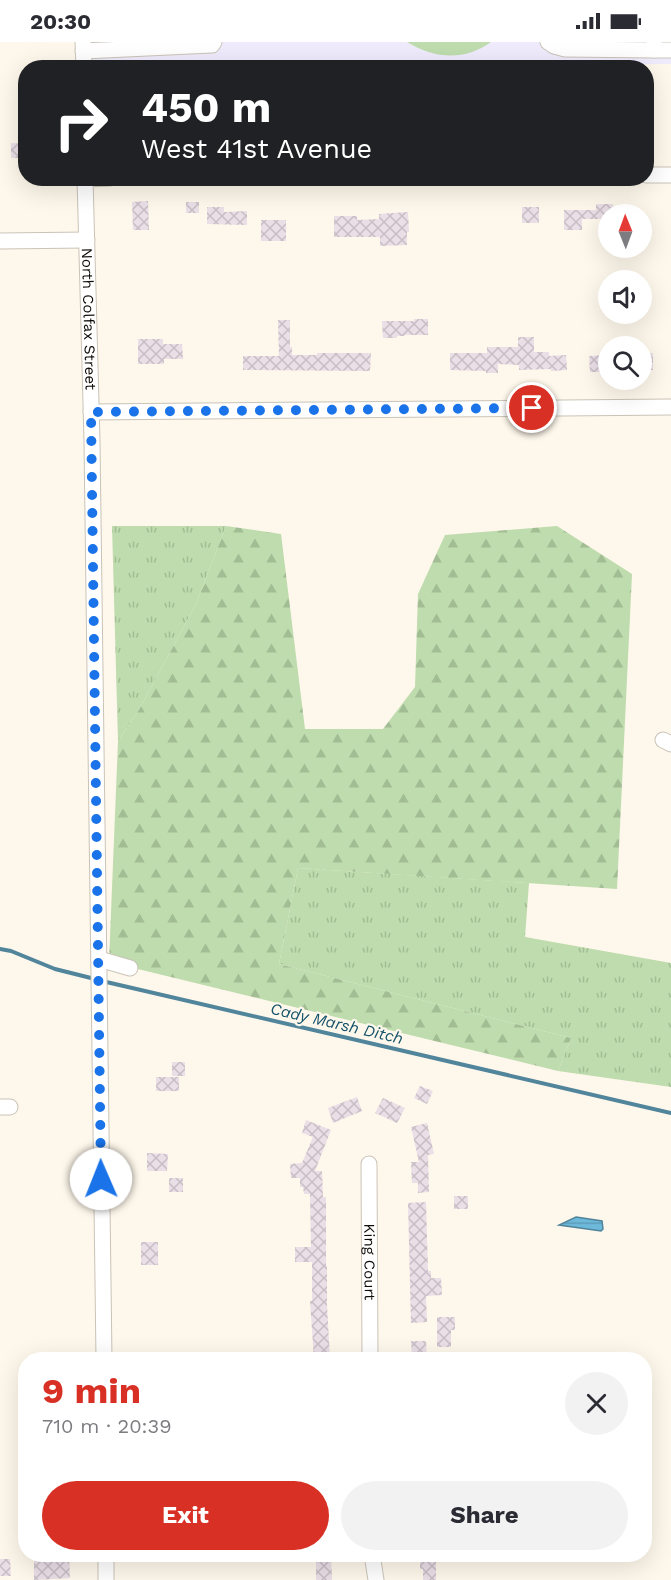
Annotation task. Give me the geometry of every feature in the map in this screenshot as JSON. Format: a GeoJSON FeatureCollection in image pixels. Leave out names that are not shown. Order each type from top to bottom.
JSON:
{"type":"FeatureCollection","features":[{"type":"Feature","properties":{"kind":"street"},"geometry":{"type":"LineString","coordinates":[[83,46],[212,45],[214,42]]}},
{"type":"Feature","properties":{"kind":"street"},"geometry":{"type":"LineString","coordinates":[[548,42],[565,50],[654,46],[671,50]]}},
{"type":"Feature","properties":{"kind":"street"},"geometry":{"type":"LineString","coordinates":[[654,176],[671,175]]}},
{"type":"Feature","properties":{"kind":"street","name":"North Colfax Street"},"geometry":{"type":"LineString","coordinates":[[85,186],[99,942],[104,960],[99,998],[104,1352]]}},
{"type":"Feature","properties":{"kind":"street"},"geometry":{"type":"LineString","coordinates":[[0,241],[87,240]]}},
{"type":"Feature","properties":{"kind":"street"},"geometry":{"type":"LineString","coordinates":[[91,412],[671,407]]}},
{"type":"Feature","properties":{"kind":"street"},"geometry":{"type":"LineString","coordinates":[[104,960],[130,968]]}},
{"type":"Feature","properties":{"kind":"street","name":"King Court"},"geometry":{"type":"LineString","coordinates":[[369,1164],[370,1352]]}},
{"type":"Feature","properties":{"kind":"street"},"geometry":{"type":"LineString","coordinates":[[106,1562],[106,1580]]}},
{"type":"Feature","properties":{"kind":"street"},"geometry":{"type":"LineString","coordinates":[[373,1562],[376,1580]]}},
{"type":"Feature","properties":{"kind":"shaded area"},"geometry":{"type":"Polygon","coordinates":[[[83,42],[671,42],[671,64],[654,64],[654,60],[84,60],[83,42]]]}},
{"type":"Feature","properties":{"kind":"green space"},"geometry":{"type":"Polygon","coordinates":[[[407,42],[491,42],[471,52],[449,56],[428,52],[407,42]]]}},
{"type":"Feature","properties":{"kind":"green space"},"geometry":{"type":"Polygon","coordinates":[[[112,526],[226,526],[196,604],[140,708],[118,741],[112,526]]]}},
{"type":"Feature","properties":{"kind":"green space"},"geometry":{"type":"Polygon","coordinates":[[[226,526],[281,534],[305,729],[383,729],[415,687],[418,594],[445,535],[557,526],[632,574],[617,889],[298,868],[279,964],[571,1038],[558,1071],[109,962],[118,741],[140,708],[196,604],[226,526]]]}},
{"type":"Feature","properties":{"kind":"green space"},"geometry":{"type":"Polygon","coordinates":[[[298,868],[529,883],[525,937],[671,963],[671,1087],[558,1071],[571,1038],[279,964],[298,868]]]}},
{"type":"Feature","properties":{"kind":"water"},"geometry":{"type":"Polygon","coordinates":[[[576,1217],[602,1221],[603,1229],[601,1231],[559,1225],[576,1217]]]}},
{"type":"Feature","properties":{"kind":"building"},"geometry":{"type":"Polygon","coordinates":[[[11,143],[18,143],[18,158],[11,158],[11,143]]]}},
{"type":"Feature","properties":{"kind":"building"},"geometry":{"type":"Polygon","coordinates":[[[148,201],[149,230],[133,230],[132,202],[148,201]]]}},
{"type":"Feature","properties":{"kind":"building"},"geometry":{"type":"Polygon","coordinates":[[[186,202],[199,202],[199,213],[186,213],[186,202]]]}},
{"type":"Feature","properties":{"kind":"building"},"geometry":{"type":"Polygon","coordinates":[[[596,204],[598,204],[598,219],[582,219],[582,230],[564,230],[564,210],[596,210],[596,204]]]}},
{"type":"Feature","properties":{"kind":"building"},"geometry":{"type":"Polygon","coordinates":[[[207,207],[224,207],[224,212],[247,211],[247,225],[207,224],[207,207]]]}},
{"type":"Feature","properties":{"kind":"building"},"geometry":{"type":"Polygon","coordinates":[[[522,207],[539,207],[539,223],[522,223],[522,207]]]}},
{"type":"Feature","properties":{"kind":"building"},"geometry":{"type":"Polygon","coordinates":[[[408,212],[407,245],[380,246],[380,237],[334,237],[334,216],[357,216],[357,220],[379,219],[379,214],[408,212]]]}},
{"type":"Feature","properties":{"kind":"building"},"geometry":{"type":"Polygon","coordinates":[[[261,220],[286,220],[286,241],[261,241],[261,220]]]}},
{"type":"Feature","properties":{"kind":"building"},"geometry":{"type":"Polygon","coordinates":[[[414,319],[428,319],[428,335],[383,338],[382,321],[414,321],[414,319]]]}},
{"type":"Feature","properties":{"kind":"building"},"geometry":{"type":"Polygon","coordinates":[[[278,320],[290,320],[292,355],[371,353],[370,371],[243,370],[243,356],[279,356],[278,320]]]}},
{"type":"Feature","properties":{"kind":"building"},"geometry":{"type":"Polygon","coordinates":[[[518,337],[534,337],[534,352],[549,352],[549,356],[566,355],[567,370],[519,370],[519,365],[498,364],[498,373],[450,370],[450,353],[487,353],[487,347],[518,347],[518,337]]]}},
{"type":"Feature","properties":{"kind":"building"},"geometry":{"type":"Polygon","coordinates":[[[138,339],[163,339],[163,344],[182,344],[183,359],[164,359],[164,364],[138,364],[138,339]]]}},
{"type":"Feature","properties":{"kind":"building"},"geometry":{"type":"Polygon","coordinates":[[[589,356],[598,356],[598,372],[590,372],[589,356]]]}},
{"type":"Feature","properties":{"kind":"building"},"geometry":{"type":"Polygon","coordinates":[[[172,1062],[185,1062],[185,1076],[172,1076],[172,1062]]]}},
{"type":"Feature","properties":{"kind":"building"},"geometry":{"type":"Polygon","coordinates":[[[156,1077],[179,1077],[179,1091],[156,1091],[156,1077]]]}},
{"type":"Feature","properties":{"kind":"building"},"geometry":{"type":"Polygon","coordinates":[[[420,1086],[433,1091],[427,1104],[414,1098],[420,1086]]]}},
{"type":"Feature","properties":{"kind":"building"},"geometry":{"type":"Polygon","coordinates":[[[357,1097],[362,1111],[333,1123],[328,1108],[357,1097]]]}},
{"type":"Feature","properties":{"kind":"building"},"geometry":{"type":"Polygon","coordinates":[[[383,1098],[405,1108],[397,1123],[375,1113],[383,1098]]]}},
{"type":"Feature","properties":{"kind":"building"},"geometry":{"type":"Polygon","coordinates":[[[306,1120],[331,1130],[315,1171],[322,1171],[323,1197],[326,1197],[330,1352],[314,1352],[310,1301],[312,1301],[312,1262],[295,1262],[295,1247],[311,1247],[310,1194],[304,1194],[303,1187],[300,1187],[300,1178],[291,1178],[290,1164],[302,1163],[313,1137],[302,1133],[306,1120]]]}},
{"type":"Feature","properties":{"kind":"building"},"geometry":{"type":"Polygon","coordinates":[[[427,1123],[434,1154],[428,1155],[429,1192],[418,1193],[418,1183],[412,1183],[411,1162],[419,1162],[411,1127],[427,1123]]]}},
{"type":"Feature","properties":{"kind":"building"},"geometry":{"type":"Polygon","coordinates":[[[147,1153],[168,1154],[167,1171],[147,1171],[147,1153]]]}},
{"type":"Feature","properties":{"kind":"building"},"geometry":{"type":"Polygon","coordinates":[[[169,1178],[183,1178],[183,1192],[169,1192],[169,1178]]]}},
{"type":"Feature","properties":{"kind":"building"},"geometry":{"type":"Polygon","coordinates":[[[454,1196],[468,1196],[468,1209],[454,1209],[454,1196]]]}},
{"type":"Feature","properties":{"kind":"building"},"geometry":{"type":"Polygon","coordinates":[[[426,1202],[428,1271],[431,1271],[431,1278],[441,1278],[442,1295],[426,1296],[427,1322],[411,1323],[408,1203],[426,1202]]]}},
{"type":"Feature","properties":{"kind":"building"},"geometry":{"type":"Polygon","coordinates":[[[141,1242],[158,1242],[158,1265],[141,1265],[141,1242]]]}},
{"type":"Feature","properties":{"kind":"building"},"geometry":{"type":"Polygon","coordinates":[[[437,1317],[455,1317],[455,1330],[451,1330],[451,1347],[437,1347],[437,1317]]]}},
{"type":"Feature","properties":{"kind":"building"},"geometry":{"type":"Polygon","coordinates":[[[411,1341],[426,1341],[427,1352],[412,1352],[411,1341]]]}},
{"type":"Feature","properties":{"kind":"building"},"geometry":{"type":"Polygon","coordinates":[[[0,1559],[10,1559],[11,1576],[0,1576],[0,1559]]]}},
{"type":"Feature","properties":{"kind":"building"},"geometry":{"type":"Polygon","coordinates":[[[34,1562],[69,1562],[70,1578],[34,1580],[34,1562]]]}},
{"type":"Feature","properties":{"kind":"building"},"geometry":{"type":"Polygon","coordinates":[[[316,1562],[331,1562],[332,1580],[316,1580],[316,1562]]]}},
{"type":"Feature","properties":{"kind":"building"},"geometry":{"type":"Polygon","coordinates":[[[420,1562],[436,1562],[436,1580],[423,1580],[423,1569],[420,1569],[420,1562]]]}},
{"type":"Feature","properties":{"kind":"waterway","name":"Cady Marsh Ditch"},"geometry":{"type":"LineString","coordinates":[[0,949],[11,951],[55,969],[95,979]]}},
{"type":"Feature","properties":{"kind":"waterway","name":"Cady Marsh Ditch"},"geometry":{"type":"LineString","coordinates":[[102,981],[671,1113]]}},
{"type":"Feature","properties":{"kind":"route"},"geometry":{"type":"LineString","coordinates":[[101,1179],[91,412],[532,408]]}}]}
